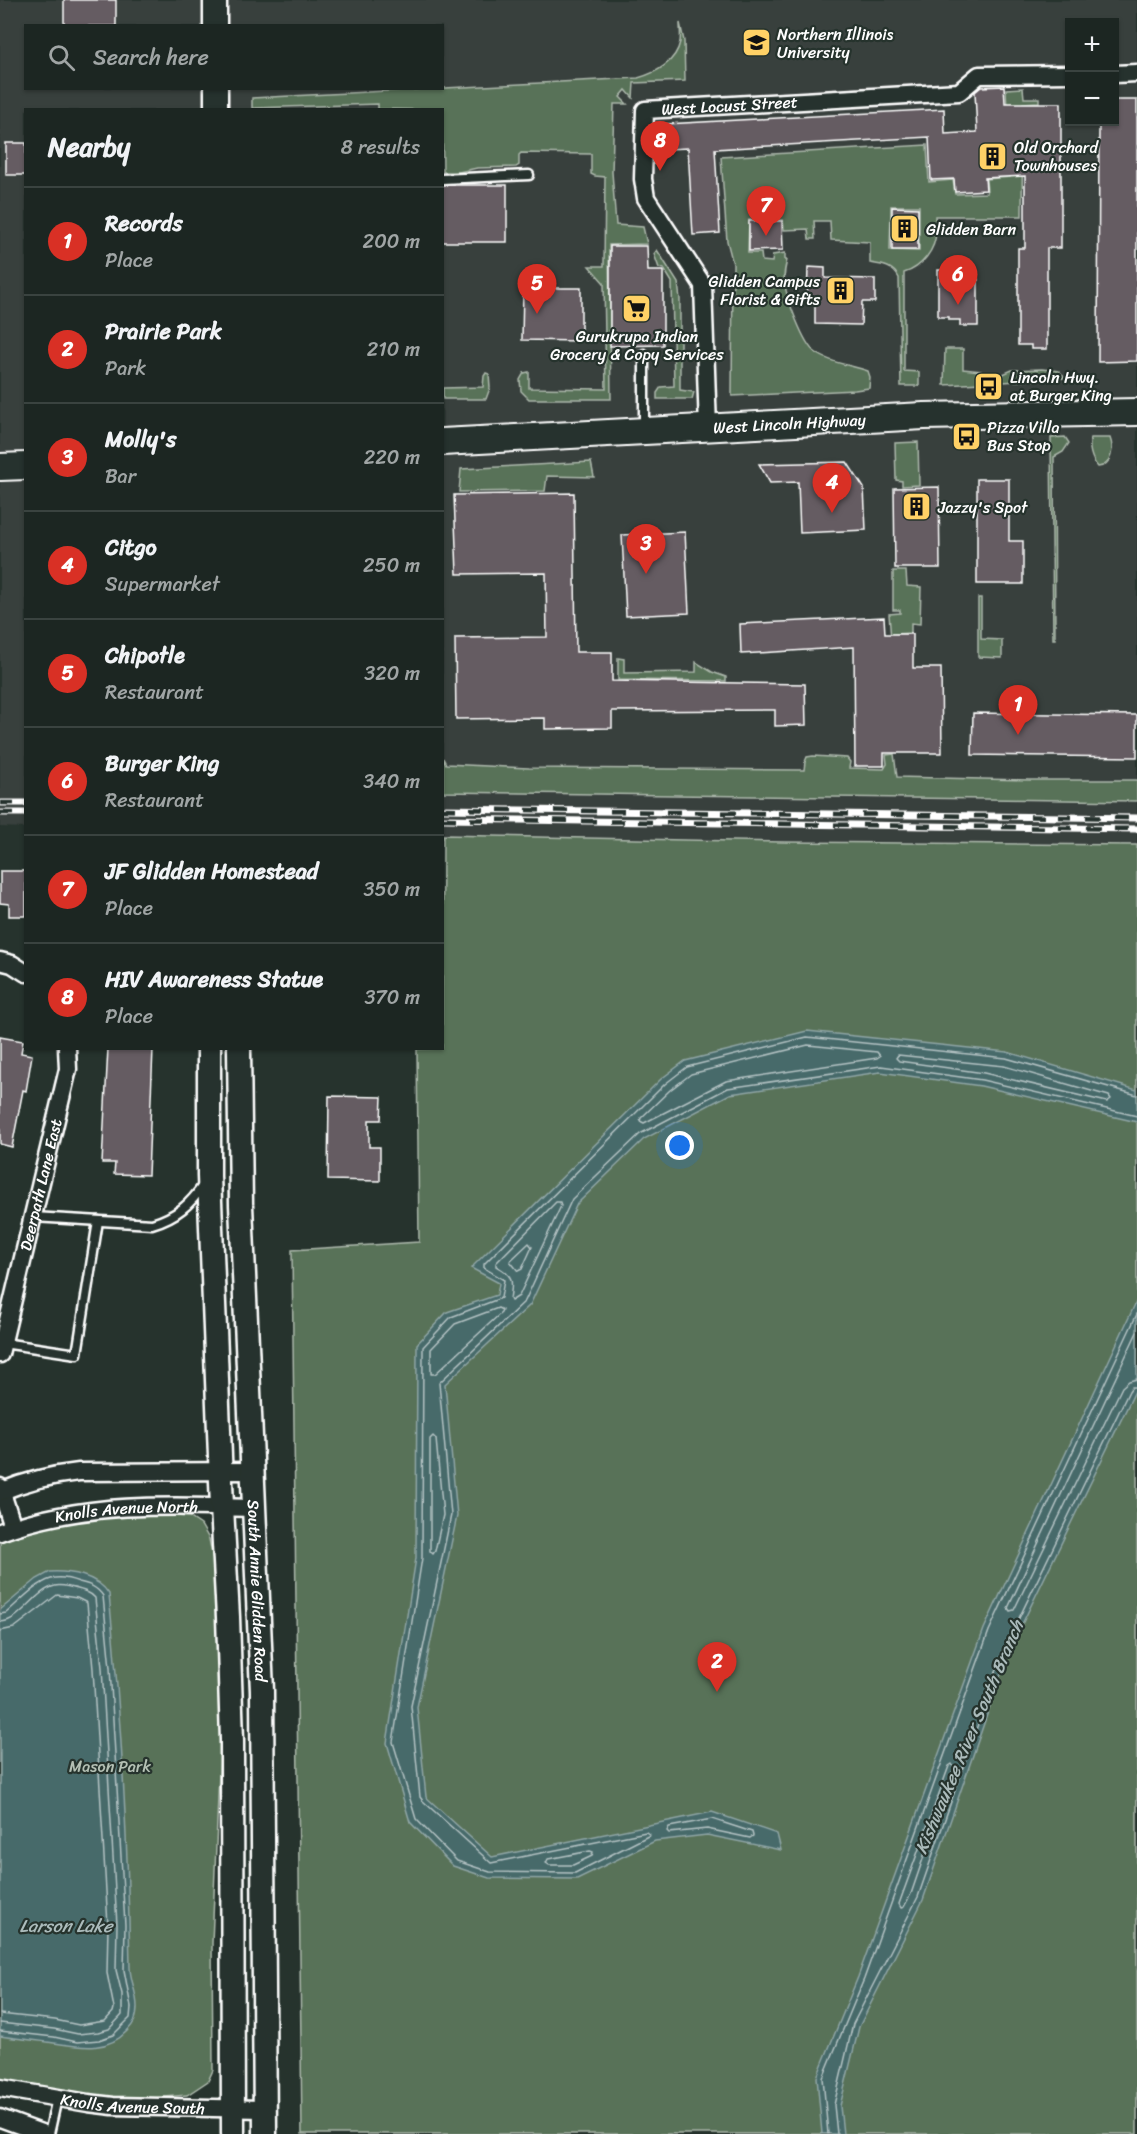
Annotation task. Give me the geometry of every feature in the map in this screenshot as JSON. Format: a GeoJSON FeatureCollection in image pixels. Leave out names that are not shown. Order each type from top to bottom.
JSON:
{"type":"FeatureCollection","features":[{"type":"Feature","properties":{"kind":"main road"},"geometry":{"type":"LineString","coordinates":[[215,0],[215,24]]}},
{"type":"Feature","properties":{"kind":"main road"},"geometry":{"type":"LineString","coordinates":[[216,90],[216,108]]}},
{"type":"Feature","properties":{"kind":"main road","name":"West Lincoln Highway"},"geometry":{"type":"LineString","coordinates":[[444,442],[924,416],[1137,412]]}},
{"type":"Feature","properties":{"kind":"main road"},"geometry":{"type":"LineString","coordinates":[[0,467],[24,466]]}},
{"type":"Feature","properties":{"kind":"main road","name":"South Annie Glidden Road"},"geometry":{"type":"LineString","coordinates":[[209,1050],[209,1176],[232,1740],[233,2134]]}},
{"type":"Feature","properties":{"kind":"main road","name":"South Annie Glidden Road"},"geometry":{"type":"LineString","coordinates":[[239,1050],[241,1205],[254,1471],[263,1731],[265,2134]]}},
{"type":"Feature","properties":{"kind":"street"},"geometry":{"type":"LineString","coordinates":[[1119,74],[1137,73]]}},
{"type":"Feature","properties":{"kind":"street","name":"West Locust Street"},"geometry":{"type":"LineString","coordinates":[[708,428],[703,285],[646,198],[643,179],[645,110],[959,92],[979,75],[1065,74]]}},
{"type":"Feature","properties":{"kind":"street"},"geometry":{"type":"LineString","coordinates":[[0,962],[12,964],[24,972]]}},
{"type":"Feature","properties":{"kind":"street","name":"Deerpath Lane East"},"geometry":{"type":"LineString","coordinates":[[1,1349],[68,1069],[68,1050]]}},
{"type":"Feature","properties":{"kind":"street"},"geometry":{"type":"LineString","coordinates":[[7,1530],[0,1490],[47,1476],[79,1472],[254,1471]]}},
{"type":"Feature","properties":{"kind":"street","name":"Knolls Avenue North"},"geometry":{"type":"LineString","coordinates":[[7,1530],[73,1513],[108,1508],[255,1508]]}},
{"type":"Feature","properties":{"kind":"street","name":"Knolls Avenue South"},"geometry":{"type":"LineString","coordinates":[[0,2088],[113,2106],[265,2109]]}},
{"type":"Feature","properties":{"kind":"street"},"geometry":{"type":"LineString","coordinates":[[0,2118],[44,2134]]}},
{"type":"Feature","properties":{"kind":"lane"},"geometry":{"type":"LineString","coordinates":[[444,179],[529,175]]}},
{"type":"Feature","properties":{"kind":"lane"},"geometry":{"type":"LineString","coordinates":[[644,354],[644,430]]}},
{"type":"Feature","properties":{"kind":"lane"},"geometry":{"type":"LineString","coordinates":[[33,1217],[152,1224],[164,1221],[193,1201],[209,1176]]}},
{"type":"Feature","properties":{"kind":"lane"},"geometry":{"type":"LineString","coordinates":[[1,1349],[77,1354],[98,1221]]}},
{"type":"Feature","properties":{"kind":"lane"},"geometry":{"type":"LineString","coordinates":[[49,2134],[57,2098]]}},
{"type":"Feature","properties":{"kind":"shaded area"},"geometry":{"type":"Polygon","coordinates":[[[0,0],[1137,0],[1137,845],[785,842],[444,835],[444,108],[24,108],[24,828],[0,827],[0,0]]]}},
{"type":"Feature","properties":{"kind":"green space"},"geometry":{"type":"Polygon","coordinates":[[[680,23],[684,41],[685,81],[634,83],[633,98],[626,90],[620,97],[627,104],[614,104],[612,172],[616,225],[643,227],[647,244],[609,245],[611,399],[529,399],[521,391],[520,380],[524,373],[529,372],[529,388],[606,389],[604,283],[589,266],[604,266],[605,177],[591,174],[591,154],[521,153],[519,165],[516,167],[444,172],[444,108],[378,108],[378,104],[252,108],[252,98],[444,90],[444,88],[638,78],[658,70],[670,61],[680,42],[680,23]]]}},
{"type":"Feature","properties":{"kind":"green space"},"geometry":{"type":"Polygon","coordinates":[[[1023,88],[1024,98],[1039,98],[1039,102],[1023,103],[1022,216],[935,216],[935,238],[930,251],[922,263],[904,273],[904,371],[919,372],[919,386],[901,386],[899,278],[891,269],[870,263],[870,242],[831,240],[830,221],[814,221],[815,239],[809,239],[808,229],[784,230],[783,220],[749,220],[748,253],[761,253],[762,261],[772,262],[773,255],[785,253],[785,260],[787,260],[784,275],[786,290],[796,320],[811,348],[827,359],[868,371],[869,388],[732,396],[733,264],[727,241],[721,157],[927,145],[929,182],[953,180],[955,194],[987,193],[986,179],[1010,177],[1006,89],[1023,88]],[[891,206],[890,250],[919,251],[919,206],[891,206]]]}},
{"type":"Feature","properties":{"kind":"green space"},"geometry":{"type":"Polygon","coordinates":[[[657,250],[678,283],[680,390],[694,392],[692,399],[657,399],[657,393],[661,387],[674,386],[672,282],[664,269],[659,268],[654,254],[657,250]]]}},
{"type":"Feature","properties":{"kind":"green space"},"geometry":{"type":"Polygon","coordinates":[[[945,349],[963,349],[963,369],[981,371],[981,383],[944,385],[945,349]]]}},
{"type":"Feature","properties":{"kind":"green space"},"geometry":{"type":"Polygon","coordinates":[[[1012,370],[1059,371],[1065,378],[1003,382],[1001,375],[1012,370]]]}},
{"type":"Feature","properties":{"kind":"green space"},"geometry":{"type":"Polygon","coordinates":[[[486,373],[489,374],[490,388],[486,399],[444,399],[444,388],[483,387],[486,373]]]}},
{"type":"Feature","properties":{"kind":"green space"},"geometry":{"type":"Polygon","coordinates":[[[1065,437],[1069,443],[1063,452],[1054,457],[1055,639],[1053,639],[1051,438],[1065,437]]]}},
{"type":"Feature","properties":{"kind":"green space"},"geometry":{"type":"Polygon","coordinates":[[[1091,438],[1110,438],[1111,456],[1103,466],[1098,467],[1092,457],[1091,438]]]}},
{"type":"Feature","properties":{"kind":"green space"},"geometry":{"type":"Polygon","coordinates":[[[918,442],[919,485],[902,486],[902,481],[896,480],[895,443],[918,442]]]}},
{"type":"Feature","properties":{"kind":"green space"},"geometry":{"type":"Polygon","coordinates":[[[591,462],[594,477],[547,476],[545,491],[459,492],[461,469],[591,462]]]}},
{"type":"Feature","properties":{"kind":"green space"},"geometry":{"type":"Polygon","coordinates":[[[893,571],[906,571],[907,586],[921,587],[920,624],[911,623],[911,633],[894,634],[894,655],[889,614],[900,613],[900,610],[893,610],[893,571]]]}},
{"type":"Feature","properties":{"kind":"green space"},"geometry":{"type":"Polygon","coordinates":[[[978,598],[981,598],[981,639],[1002,640],[1002,658],[978,657],[978,598]]]}},
{"type":"Feature","properties":{"kind":"green space"},"geometry":{"type":"Polygon","coordinates":[[[618,658],[624,659],[624,673],[696,672],[696,662],[726,677],[726,681],[618,680],[618,658]]]}},
{"type":"Feature","properties":{"kind":"green space"},"geometry":{"type":"Polygon","coordinates":[[[894,754],[897,777],[1137,780],[1137,801],[444,792],[444,760],[446,764],[529,768],[804,770],[807,757],[813,756],[847,758],[850,762],[849,768],[884,769],[887,764],[886,755],[894,754]]]}},
{"type":"Feature","properties":{"kind":"green space"},"geometry":{"type":"Polygon","coordinates":[[[444,835],[785,842],[1137,845],[1137,2134],[302,2134],[292,1250],[419,1242],[417,1050],[444,1050],[444,835]]]}},
{"type":"Feature","properties":{"kind":"green space","name":"Mason Park"},"geometry":{"type":"Polygon","coordinates":[[[164,1515],[189,1517],[201,1525],[209,1539],[215,1568],[221,1724],[212,1943],[213,2070],[208,2081],[187,2095],[154,2098],[109,2098],[0,2083],[0,1542],[34,1529],[82,1518],[164,1515]]]}},
{"type":"Feature","properties":{"kind":"water"},"geometry":{"type":"Polygon","coordinates":[[[807,1031],[1007,1052],[1137,1090],[1137,1122],[981,1086],[880,1072],[730,1094],[644,1139],[577,1204],[530,1305],[445,1384],[457,1516],[417,1707],[426,1797],[492,1857],[712,1812],[777,1834],[781,1850],[707,1835],[655,1841],[577,1879],[489,1878],[453,1866],[410,1822],[387,1743],[416,1558],[417,1344],[447,1312],[497,1295],[499,1283],[471,1268],[661,1079],[685,1061],[807,1031]]]}},
{"type":"Feature","properties":{"kind":"water","name":"Kishwaukee River South Branch"},"geometry":{"type":"Polygon","coordinates":[[[1137,1300],[1137,1387],[1009,1651],[923,1900],[859,2027],[840,2106],[843,2134],[822,2134],[817,2077],[858,1977],[984,1629],[1137,1300]]]}},
{"type":"Feature","properties":{"kind":"water","name":"Larson Lake"},"geometry":{"type":"Polygon","coordinates":[[[50,1572],[66,1572],[90,1578],[98,1582],[109,1594],[123,1780],[130,1972],[137,2011],[133,2023],[119,2038],[111,2043],[93,2047],[0,2036],[0,1610],[37,1579],[50,1572]]]}},
{"type":"Feature","properties":{"kind":"building"},"geometry":{"type":"Polygon","coordinates":[[[64,0],[116,0],[116,24],[64,24],[64,0]]]}},
{"type":"Feature","properties":{"kind":"building"},"geometry":{"type":"Polygon","coordinates":[[[1004,86],[1005,103],[1061,103],[1061,248],[1047,248],[1047,349],[1031,349],[1031,345],[1018,345],[1018,248],[1025,248],[1025,176],[985,178],[986,190],[955,192],[954,179],[931,180],[929,137],[715,149],[720,233],[693,235],[688,148],[667,149],[666,124],[944,109],[945,134],[977,132],[975,92],[981,87],[1004,86]]]}},
{"type":"Feature","properties":{"kind":"building"},"geometry":{"type":"Polygon","coordinates":[[[1119,100],[1137,100],[1137,361],[1098,362],[1099,126],[1119,126],[1119,100]]]}},
{"type":"Feature","properties":{"kind":"building"},"geometry":{"type":"Polygon","coordinates":[[[6,143],[24,143],[24,175],[6,175],[6,143]]]}},
{"type":"Feature","properties":{"kind":"building"},"geometry":{"type":"Polygon","coordinates":[[[444,185],[507,185],[507,242],[444,242],[444,185]]]}},
{"type":"Feature","properties":{"kind":"building","name":"Glidden Barn"},"geometry":{"type":"Polygon","coordinates":[[[892,207],[918,208],[918,250],[892,250],[892,207]]]}},
{"type":"Feature","properties":{"kind":"building"},"geometry":{"type":"Polygon","coordinates":[[[749,221],[782,221],[783,250],[749,251],[749,221]]]}},
{"type":"Feature","properties":{"kind":"building","name":"Gurukrupa Indian Grocery & Copy Services"},"geometry":{"type":"Polygon","coordinates":[[[610,246],[647,246],[648,271],[663,271],[663,345],[610,346],[610,246]]]}},
{"type":"Feature","properties":{"kind":"building","name":"Glidden Campus Florist & Gifts"},"geometry":{"type":"Polygon","coordinates":[[[808,267],[825,268],[825,278],[875,279],[875,302],[862,302],[861,325],[815,324],[815,302],[807,302],[808,267]]]}},
{"type":"Feature","properties":{"kind":"building"},"geometry":{"type":"Polygon","coordinates":[[[938,270],[954,270],[954,279],[978,279],[978,326],[960,326],[960,320],[938,317],[938,270]]]}},
{"type":"Feature","properties":{"kind":"building"},"geometry":{"type":"Polygon","coordinates":[[[523,288],[581,288],[581,341],[522,340],[523,288]]]}},
{"type":"Feature","properties":{"kind":"building"},"geometry":{"type":"Polygon","coordinates":[[[847,462],[864,488],[866,530],[800,533],[798,482],[770,483],[759,464],[847,462]]]}},
{"type":"Feature","properties":{"kind":"building"},"geometry":{"type":"Polygon","coordinates":[[[977,479],[1009,479],[1009,541],[1023,541],[1023,584],[977,584],[977,479]]]}},
{"type":"Feature","properties":{"kind":"building"},"geometry":{"type":"Polygon","coordinates":[[[939,487],[940,568],[895,568],[894,488],[939,487]]]}},
{"type":"Feature","properties":{"kind":"building"},"geometry":{"type":"Polygon","coordinates":[[[574,493],[576,652],[612,652],[612,681],[805,684],[806,725],[775,726],[775,710],[612,711],[612,728],[545,729],[545,718],[456,719],[455,638],[547,637],[546,573],[457,574],[454,495],[574,493]]]}},
{"type":"Feature","properties":{"kind":"building"},"geometry":{"type":"Polygon","coordinates":[[[685,532],[689,613],[626,616],[622,535],[685,532]]]}},
{"type":"Feature","properties":{"kind":"building"},"geometry":{"type":"Polygon","coordinates":[[[884,617],[885,634],[913,634],[913,668],[941,668],[942,753],[884,753],[884,766],[855,766],[854,647],[741,654],[740,624],[884,617]]]}},
{"type":"Feature","properties":{"kind":"building"},"geometry":{"type":"Polygon","coordinates":[[[973,713],[1137,715],[1137,757],[972,755],[973,713]]]}},
{"type":"Feature","properties":{"kind":"building"},"geometry":{"type":"Polygon","coordinates":[[[0,871],[24,871],[24,916],[9,916],[9,904],[0,903],[0,871]]]}},
{"type":"Feature","properties":{"kind":"building"},"geometry":{"type":"Polygon","coordinates":[[[0,1037],[23,1041],[21,1053],[32,1055],[12,1147],[0,1144],[0,1037]]]}},
{"type":"Feature","properties":{"kind":"building"},"geometry":{"type":"Polygon","coordinates":[[[108,1050],[153,1050],[148,1175],[114,1174],[115,1163],[102,1163],[108,1050]]]}},
{"type":"Feature","properties":{"kind":"building"},"geometry":{"type":"Polygon","coordinates":[[[329,1096],[382,1097],[381,1120],[369,1120],[369,1147],[380,1147],[380,1181],[328,1180],[329,1096]]]}},
{"type":"Feature","properties":{"kind":"railway"},"geometry":{"type":"LineString","coordinates":[[0,803],[24,803]]}},
{"type":"Feature","properties":{"kind":"railway"},"geometry":{"type":"LineString","coordinates":[[444,809],[1137,818]]}},
{"type":"Feature","properties":{"kind":"railway"},"geometry":{"type":"LineString","coordinates":[[0,813],[24,813]]}},
{"type":"Feature","properties":{"kind":"railway"},"geometry":{"type":"LineString","coordinates":[[444,819],[1137,829]]}},
{"type":"Feature","properties":{"kind":"place","name":"Northern Illinois University"},"geometry":{"type":"Point","coordinates":[756,43]}},
{"type":"Feature","properties":{"kind":"place","name":"Old Orchard Townhouses"},"geometry":{"type":"Point","coordinates":[993,156]}},
{"type":"Feature","properties":{"kind":"place","name":"HIV Awareness Statue"},"geometry":{"type":"Point","coordinates":[660,171]}},
{"type":"Feature","properties":{"kind":"place","name":"Glidden Barn"},"geometry":{"type":"Point","coordinates":[905,229]}},
{"type":"Feature","properties":{"kind":"place","name":"JF Glidden Homestead"},"geometry":{"type":"Point","coordinates":[766,236]}},
{"type":"Feature","properties":{"kind":"place","name":"Glidden Campus Florist & Gifts"},"geometry":{"type":"Point","coordinates":[841,290]}},
{"type":"Feature","properties":{"kind":"place","name":"Burger King"},"geometry":{"type":"Point","coordinates":[958,305]}},
{"type":"Feature","properties":{"kind":"place","name":"Gurukrupa Indian Grocery & Copy Services"},"geometry":{"type":"Point","coordinates":[637,308]}},
{"type":"Feature","properties":{"kind":"place","name":"Chipotle"},"geometry":{"type":"Point","coordinates":[537,314]}},
{"type":"Feature","properties":{"kind":"place","name":"Lincoln Hwy. at Burger King"},"geometry":{"type":"Point","coordinates":[989,386]}},
{"type":"Feature","properties":{"kind":"place","name":"Pizza Villa Bus Stop"},"geometry":{"type":"Point","coordinates":[966,436]}},
{"type":"Feature","properties":{"kind":"place","name":"Jazzy's Spot"},"geometry":{"type":"Point","coordinates":[917,507]}},
{"type":"Feature","properties":{"kind":"place","name":"Citgo"},"geometry":{"type":"Point","coordinates":[832,513]}},
{"type":"Feature","properties":{"kind":"place","name":"Molly's"},"geometry":{"type":"Point","coordinates":[646,574]}},
{"type":"Feature","properties":{"kind":"place","name":"Records"},"geometry":{"type":"Point","coordinates":[1018,735]}},
{"type":"Feature","properties":{"kind":"place","name":"Prairie Park"},"geometry":{"type":"Point","coordinates":[717,1692]}}]}
